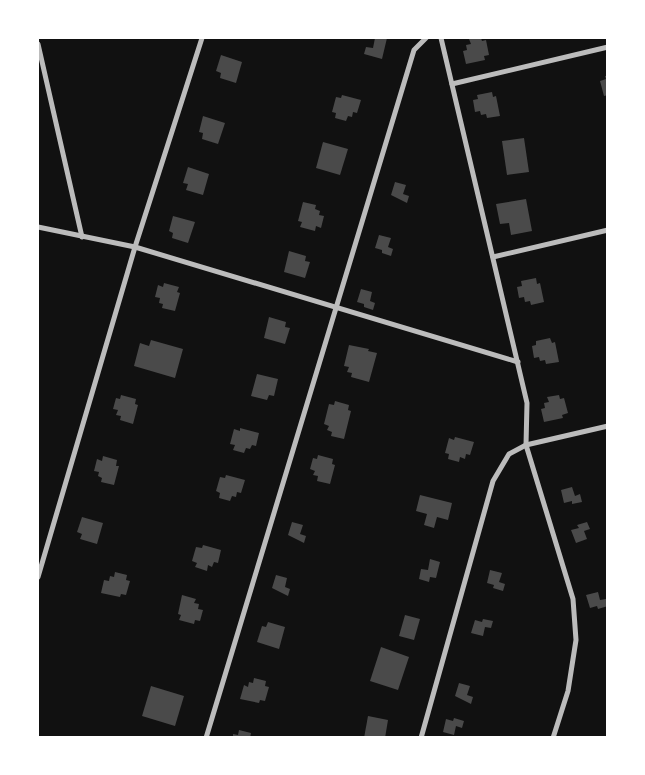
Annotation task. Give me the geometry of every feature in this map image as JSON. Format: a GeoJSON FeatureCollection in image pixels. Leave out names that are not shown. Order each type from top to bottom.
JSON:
{"type":"FeatureCollection","features":[{"type":"Feature","properties":{"kind":"street"},"geometry":{"type":"LineString","coordinates":[[38,577],[135,247],[202,38]]}},
{"type":"Feature","properties":{"kind":"street"},"geometry":{"type":"LineString","coordinates":[[206,738],[414,50],[426,38]]}},
{"type":"Feature","properties":{"kind":"street"},"geometry":{"type":"LineString","coordinates":[[441,38],[528,403],[526,445],[572,599],[576,640],[568,690],[553,738]]}},
{"type":"Feature","properties":{"kind":"street"},"geometry":{"type":"LineString","coordinates":[[38,44],[82,236]]}},
{"type":"Feature","properties":{"kind":"street"},"geometry":{"type":"LineString","coordinates":[[452,84],[608,47]]}},
{"type":"Feature","properties":{"kind":"street"},"geometry":{"type":"LineString","coordinates":[[38,227],[135,247],[518,362]]}},
{"type":"Feature","properties":{"kind":"street"},"geometry":{"type":"LineString","coordinates":[[493,257],[608,230]]}},
{"type":"Feature","properties":{"kind":"street"},"geometry":{"type":"LineString","coordinates":[[421,738],[493,481],[509,454],[526,445],[608,426]]}},
{"type":"Feature","properties":{"kind":"building"},"geometry":{"type":"Polygon","coordinates":[[[375,38],[387,38],[382,59],[364,54],[366,47],[373,48],[375,38]]]}},
{"type":"Feature","properties":{"kind":"building"},"geometry":{"type":"Polygon","coordinates":[[[481,38],[482,41],[486,40],[489,55],[484,56],[485,60],[466,64],[463,51],[467,50],[466,45],[471,44],[469,39],[481,38]]]}},
{"type":"Feature","properties":{"kind":"building"},"geometry":{"type":"Polygon","coordinates":[[[221,55],[242,62],[236,83],[220,78],[221,73],[216,71],[221,55]]]}},
{"type":"Feature","properties":{"kind":"building"},"geometry":{"type":"Polygon","coordinates":[[[605,76],[608,76],[608,95],[604,96],[600,81],[606,79],[605,76]]]}},
{"type":"Feature","properties":{"kind":"building"},"geometry":{"type":"Polygon","coordinates":[[[492,92],[493,97],[496,96],[500,116],[487,118],[486,114],[481,115],[480,111],[475,112],[473,100],[478,99],[477,95],[492,92]]]}},
{"type":"Feature","properties":{"kind":"building"},"geometry":{"type":"Polygon","coordinates":[[[342,95],[361,100],[357,113],[353,112],[352,117],[348,116],[346,121],[335,118],[336,113],[332,112],[336,97],[341,98],[342,95]]]}},
{"type":"Feature","properties":{"kind":"building"},"geometry":{"type":"Polygon","coordinates":[[[203,116],[225,123],[218,144],[202,139],[203,133],[199,132],[203,116]]]}},
{"type":"Feature","properties":{"kind":"building"},"geometry":{"type":"Polygon","coordinates":[[[524,138],[529,172],[507,175],[502,141],[524,138]]]}},
{"type":"Feature","properties":{"kind":"building"},"geometry":{"type":"Polygon","coordinates":[[[323,142],[348,149],[340,175],[316,168],[323,142]]]}},
{"type":"Feature","properties":{"kind":"building"},"geometry":{"type":"Polygon","coordinates":[[[188,167],[209,174],[203,195],[186,190],[188,184],[183,183],[188,167]]]}},
{"type":"Feature","properties":{"kind":"building"},"geometry":{"type":"Polygon","coordinates":[[[395,182],[406,185],[403,194],[409,196],[407,203],[391,195],[395,182]]]}},
{"type":"Feature","properties":{"kind":"building"},"geometry":{"type":"Polygon","coordinates":[[[526,199],[532,231],[511,235],[509,223],[500,224],[496,204],[526,199]]]}},
{"type":"Feature","properties":{"kind":"building"},"geometry":{"type":"Polygon","coordinates":[[[303,202],[316,205],[315,209],[320,211],[319,215],[324,216],[321,228],[316,226],[315,231],[300,227],[302,222],[298,221],[303,202]]]}},
{"type":"Feature","properties":{"kind":"building"},"geometry":{"type":"Polygon","coordinates":[[[173,216],[195,222],[188,243],[172,238],[173,233],[169,231],[173,216]]]}},
{"type":"Feature","properties":{"kind":"building"},"geometry":{"type":"Polygon","coordinates":[[[379,235],[391,238],[388,247],[393,249],[391,256],[375,248],[379,235]]]}},
{"type":"Feature","properties":{"kind":"building"},"geometry":{"type":"Polygon","coordinates":[[[289,251],[306,256],[305,261],[310,262],[305,278],[284,272],[289,251]]]}},
{"type":"Feature","properties":{"kind":"building"},"geometry":{"type":"Polygon","coordinates":[[[536,278],[537,284],[540,283],[544,302],[531,305],[530,301],[525,302],[524,297],[519,298],[517,287],[522,286],[521,281],[536,278]]]}},
{"type":"Feature","properties":{"kind":"building"},"geometry":{"type":"Polygon","coordinates":[[[164,283],[179,287],[177,292],[180,293],[175,311],[162,308],[163,304],[159,303],[160,298],[155,297],[158,285],[163,287],[164,283]]]}},
{"type":"Feature","properties":{"kind":"building"},"geometry":{"type":"Polygon","coordinates":[[[361,289],[372,292],[370,301],[375,303],[373,310],[357,302],[361,289]]]}},
{"type":"Feature","properties":{"kind":"building"},"geometry":{"type":"Polygon","coordinates":[[[269,317],[286,322],[285,327],[290,328],[285,344],[264,338],[269,317]]]}},
{"type":"Feature","properties":{"kind":"building"},"geometry":{"type":"Polygon","coordinates":[[[550,338],[552,343],[555,342],[559,362],[546,364],[545,360],[540,361],[539,357],[534,358],[532,346],[536,345],[536,341],[550,338]]]}},
{"type":"Feature","properties":{"kind":"building"},"geometry":{"type":"Polygon","coordinates":[[[151,340],[183,349],[175,378],[134,366],[140,343],[149,346],[151,340]]]}},
{"type":"Feature","properties":{"kind":"building"},"geometry":{"type":"Polygon","coordinates":[[[349,345],[369,349],[368,351],[377,353],[369,382],[351,377],[352,373],[347,372],[349,367],[344,366],[349,345]]]}},
{"type":"Feature","properties":{"kind":"building"},"geometry":{"type":"Polygon","coordinates":[[[257,374],[278,379],[274,396],[269,395],[267,400],[251,396],[257,374]]]}},
{"type":"Feature","properties":{"kind":"building"},"geometry":{"type":"Polygon","coordinates":[[[121,395],[136,399],[135,404],[138,405],[133,424],[120,420],[121,416],[116,415],[118,410],[113,409],[116,398],[120,399],[121,395]]]}},
{"type":"Feature","properties":{"kind":"building"},"geometry":{"type":"Polygon","coordinates":[[[559,395],[560,399],[564,398],[568,413],[562,415],[563,418],[544,422],[541,409],[545,408],[544,403],[549,402],[547,397],[559,395]]]}},
{"type":"Feature","properties":{"kind":"building"},"geometry":{"type":"Polygon","coordinates":[[[335,401],[349,405],[348,410],[351,411],[344,439],[331,436],[332,432],[327,430],[329,426],[324,424],[329,404],[334,405],[335,401]]]}},
{"type":"Feature","properties":{"kind":"building"},"geometry":{"type":"Polygon","coordinates":[[[240,428],[259,433],[256,446],[252,445],[250,449],[246,448],[244,453],[233,450],[235,445],[230,444],[234,429],[240,431],[240,428]]]}},
{"type":"Feature","properties":{"kind":"building"},"geometry":{"type":"Polygon","coordinates":[[[455,437],[474,442],[470,455],[466,454],[465,459],[460,457],[459,462],[448,459],[449,454],[445,453],[449,438],[454,440],[455,437]]]}},
{"type":"Feature","properties":{"kind":"building"},"geometry":{"type":"Polygon","coordinates":[[[318,455],[333,459],[332,464],[335,465],[330,484],[317,481],[318,476],[313,475],[315,471],[310,469],[313,458],[317,459],[318,455]]]}},
{"type":"Feature","properties":{"kind":"building"},"geometry":{"type":"Polygon","coordinates":[[[103,456],[117,460],[116,466],[119,466],[114,485],[101,482],[102,478],[98,476],[99,472],[94,471],[97,459],[102,461],[103,456]]]}},
{"type":"Feature","properties":{"kind":"building"},"geometry":{"type":"Polygon","coordinates":[[[226,475],[245,480],[241,493],[237,492],[236,497],[232,496],[230,501],[219,498],[220,493],[216,491],[220,477],[225,478],[226,475]]]}},
{"type":"Feature","properties":{"kind":"building"},"geometry":{"type":"Polygon","coordinates":[[[572,487],[575,496],[580,494],[582,502],[572,504],[572,501],[564,503],[561,490],[572,487]]]}},
{"type":"Feature","properties":{"kind":"building"},"geometry":{"type":"Polygon","coordinates":[[[420,495],[452,503],[448,520],[437,517],[434,528],[424,525],[427,514],[416,511],[420,495]]]}},
{"type":"Feature","properties":{"kind":"building"},"geometry":{"type":"Polygon","coordinates":[[[82,517],[103,523],[97,544],[80,539],[82,534],[77,532],[82,517]]]}},
{"type":"Feature","properties":{"kind":"building"},"geometry":{"type":"Polygon","coordinates":[[[292,522],[303,525],[300,534],[306,536],[304,543],[288,535],[292,522]]]}},
{"type":"Feature","properties":{"kind":"building"},"geometry":{"type":"Polygon","coordinates":[[[587,522],[590,529],[584,531],[587,539],[576,543],[571,530],[579,528],[577,525],[587,522]]]}},
{"type":"Feature","properties":{"kind":"building"},"geometry":{"type":"Polygon","coordinates":[[[203,545],[221,550],[218,563],[214,562],[212,567],[208,565],[207,571],[195,567],[197,563],[192,561],[196,547],[202,548],[203,545]]]}},
{"type":"Feature","properties":{"kind":"building"},"geometry":{"type":"Polygon","coordinates":[[[430,559],[440,562],[436,578],[430,577],[429,582],[419,579],[421,569],[428,570],[430,559]]]}},
{"type":"Feature","properties":{"kind":"building"},"geometry":{"type":"Polygon","coordinates":[[[490,570],[502,573],[499,582],[505,584],[503,591],[493,588],[494,585],[487,583],[490,570]]]}},
{"type":"Feature","properties":{"kind":"building"},"geometry":{"type":"Polygon","coordinates":[[[115,572],[127,575],[126,580],[130,581],[126,595],[121,594],[120,597],[101,593],[104,580],[109,581],[110,576],[114,577],[115,572]]]}},
{"type":"Feature","properties":{"kind":"building"},"geometry":{"type":"Polygon","coordinates":[[[276,575],[287,578],[285,587],[290,589],[288,596],[272,588],[276,575]]]}},
{"type":"Feature","properties":{"kind":"building"},"geometry":{"type":"Polygon","coordinates":[[[598,592],[600,600],[606,599],[608,606],[598,609],[597,606],[590,608],[586,595],[598,592]]]}},
{"type":"Feature","properties":{"kind":"building"},"geometry":{"type":"Polygon","coordinates":[[[182,595],[196,599],[194,603],[199,604],[198,609],[203,610],[200,621],[195,620],[194,624],[179,620],[181,615],[178,614],[182,595]]]}},
{"type":"Feature","properties":{"kind":"building"},"geometry":{"type":"Polygon","coordinates":[[[405,615],[420,619],[414,640],[399,636],[405,615]]]}},
{"type":"Feature","properties":{"kind":"building"},"geometry":{"type":"Polygon","coordinates":[[[483,619],[493,621],[491,628],[485,627],[483,636],[471,633],[475,620],[482,622],[483,619]]]}},
{"type":"Feature","properties":{"kind":"building"},"geometry":{"type":"Polygon","coordinates":[[[268,622],[285,627],[279,649],[257,642],[262,626],[266,627],[268,622]]]}},
{"type":"Feature","properties":{"kind":"building"},"geometry":{"type":"Polygon","coordinates":[[[381,647],[409,657],[398,690],[370,681],[381,647]]]}},
{"type":"Feature","properties":{"kind":"building"},"geometry":{"type":"Polygon","coordinates":[[[254,678],[266,681],[265,686],[269,687],[265,701],[260,700],[259,703],[240,699],[244,685],[248,687],[249,682],[253,683],[254,678]]]}},
{"type":"Feature","properties":{"kind":"building"},"geometry":{"type":"Polygon","coordinates":[[[459,683],[470,686],[467,695],[473,697],[471,704],[455,696],[459,683]]]}},
{"type":"Feature","properties":{"kind":"building"},"geometry":{"type":"Polygon","coordinates":[[[151,686],[184,696],[175,726],[142,716],[151,686]]]}},
{"type":"Feature","properties":{"kind":"building"},"geometry":{"type":"Polygon","coordinates":[[[368,716],[388,720],[385,738],[364,738],[368,716]]]}},
{"type":"Feature","properties":{"kind":"building"},"geometry":{"type":"Polygon","coordinates":[[[454,718],[464,721],[462,728],[456,726],[454,735],[443,732],[446,719],[453,721],[454,718]]]}},
{"type":"Feature","properties":{"kind":"building"},"geometry":{"type":"Polygon","coordinates":[[[239,730],[251,733],[250,738],[233,738],[233,734],[238,735],[239,730]]]}}]}
